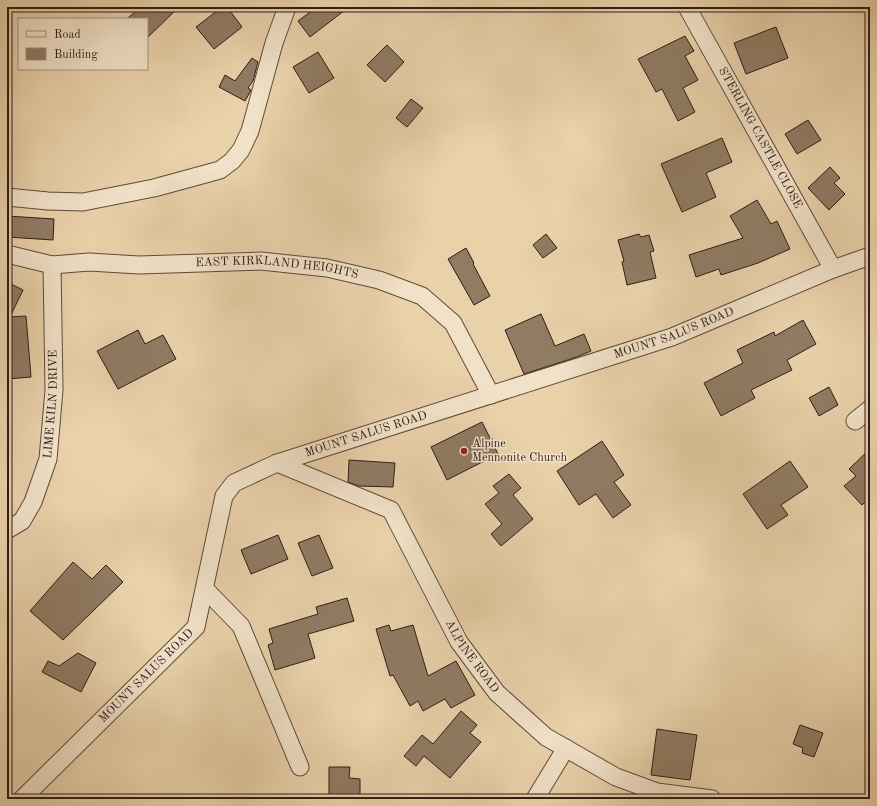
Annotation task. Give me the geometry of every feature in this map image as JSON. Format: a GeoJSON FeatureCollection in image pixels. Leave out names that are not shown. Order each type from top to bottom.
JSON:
{"type":"FeatureCollection","features":[{"type":"Feature","properties":{"kind":"street"},"geometry":{"type":"LineString","coordinates":[[7,197],[48,201],[83,202],[154,188],[220,170],[232,161],[241,150],[250,131],[274,42],[287,7]]}},
{"type":"Feature","properties":{"kind":"street","name":"STERLING CASTLE CLOSE"},"geometry":{"type":"LineString","coordinates":[[687,7],[833,269]]}},
{"type":"Feature","properties":{"kind":"street","name":"EAST KIRKLAND HEIGHTS"},"geometry":{"type":"LineString","coordinates":[[7,254],[52,265],[89,262],[139,265],[261,261],[327,268],[379,280],[422,296],[453,323],[490,395]]}},
{"type":"Feature","properties":{"kind":"street","name":"MOUNT SALUS ROAD"},"geometry":{"type":"LineString","coordinates":[[22,799],[196,627],[224,496],[234,483],[277,463],[672,337],[833,269],[869,259]]}},
{"type":"Feature","properties":{"kind":"street","name":"LIME KILN DRIVE"},"geometry":{"type":"LineString","coordinates":[[7,530],[22,520],[33,502],[48,459],[54,390],[52,265]]}},
{"type":"Feature","properties":{"kind":"street"},"geometry":{"type":"LineString","coordinates":[[855,421],[870,409]]}},
{"type":"Feature","properties":{"kind":"street","name":"ALPINE ROAD"},"geometry":{"type":"LineString","coordinates":[[277,463],[391,510],[459,642],[497,693],[546,737],[616,778],[657,792],[712,799]]}},
{"type":"Feature","properties":{"kind":"street"},"geometry":{"type":"LineString","coordinates":[[205,590],[241,626],[300,767]]}},
{"type":"Feature","properties":{"kind":"street"},"geometry":{"type":"LineString","coordinates":[[535,799],[566,748]]}},
{"type":"Feature","properties":{"kind":"building"},"geometry":{"type":"Polygon","coordinates":[[[140,7],[179,7],[148,37],[148,18],[128,18],[140,7]]]}},
{"type":"Feature","properties":{"kind":"building"},"geometry":{"type":"Polygon","coordinates":[[[222,7],[227,7],[242,27],[214,49],[196,27],[222,7]]]}},
{"type":"Feature","properties":{"kind":"building"},"geometry":{"type":"Polygon","coordinates":[[[317,7],[349,7],[310,37],[298,21],[317,7]]]}},
{"type":"Feature","properties":{"kind":"building"},"geometry":{"type":"Polygon","coordinates":[[[776,27],[788,58],[746,74],[734,43],[776,27]]]}},
{"type":"Feature","properties":{"kind":"building"},"geometry":{"type":"Polygon","coordinates":[[[685,36],[694,51],[685,56],[698,80],[683,88],[695,112],[678,121],[662,89],[656,92],[638,59],[685,36]]]}},
{"type":"Feature","properties":{"kind":"building"},"geometry":{"type":"Polygon","coordinates":[[[387,45],[404,62],[385,82],[367,65],[387,45]]]}},
{"type":"Feature","properties":{"kind":"building"},"geometry":{"type":"Polygon","coordinates":[[[318,52],[334,78],[309,93],[293,67],[318,52]]]}},
{"type":"Feature","properties":{"kind":"building"},"geometry":{"type":"Polygon","coordinates":[[[252,58],[258,62],[253,81],[248,88],[251,90],[245,101],[219,87],[225,75],[235,81],[252,58]]]}},
{"type":"Feature","properties":{"kind":"building"},"geometry":{"type":"Polygon","coordinates":[[[411,99],[423,108],[407,127],[396,118],[411,99]]]}},
{"type":"Feature","properties":{"kind":"building"},"geometry":{"type":"Polygon","coordinates":[[[808,120],[821,140],[797,154],[785,134],[808,120]]]}},
{"type":"Feature","properties":{"kind":"building"},"geometry":{"type":"Polygon","coordinates":[[[722,138],[732,162],[706,173],[716,197],[682,212],[661,164],[722,138]]]}},
{"type":"Feature","properties":{"kind":"building"},"geometry":{"type":"Polygon","coordinates":[[[830,167],[840,178],[834,183],[845,194],[829,210],[808,188],[830,167]]]}},
{"type":"Feature","properties":{"kind":"building"},"geometry":{"type":"Polygon","coordinates":[[[757,200],[771,224],[777,221],[790,249],[758,263],[721,275],[719,269],[696,277],[689,255],[743,238],[730,216],[757,200]]]}},
{"type":"Feature","properties":{"kind":"building"},"geometry":{"type":"Polygon","coordinates":[[[7,216],[54,219],[53,240],[7,237],[7,216]]]}},
{"type":"Feature","properties":{"kind":"building"},"geometry":{"type":"Polygon","coordinates":[[[546,234],[557,248],[543,258],[533,245],[546,234]]]}},
{"type":"Feature","properties":{"kind":"building"},"geometry":{"type":"Polygon","coordinates":[[[639,234],[641,237],[649,235],[654,251],[650,252],[656,278],[627,285],[622,262],[624,261],[618,240],[639,234]]]}},
{"type":"Feature","properties":{"kind":"building"},"geometry":{"type":"Polygon","coordinates":[[[466,248],[490,296],[474,305],[448,259],[466,248]]]}},
{"type":"Feature","properties":{"kind":"building"},"geometry":{"type":"Polygon","coordinates":[[[7,282],[23,290],[10,317],[26,316],[31,377],[7,379],[7,282]]]}},
{"type":"Feature","properties":{"kind":"building"},"geometry":{"type":"Polygon","coordinates":[[[541,314],[555,346],[584,334],[591,351],[524,374],[505,330],[541,314]]]}},
{"type":"Feature","properties":{"kind":"building"},"geometry":{"type":"Polygon","coordinates":[[[803,320],[816,344],[787,360],[792,370],[751,390],[755,398],[721,416],[704,383],[743,363],[737,350],[774,332],[775,336],[803,320]]]}},
{"type":"Feature","properties":{"kind":"building"},"geometry":{"type":"Polygon","coordinates":[[[138,330],[145,344],[163,335],[176,359],[118,389],[97,351],[138,330]]]}},
{"type":"Feature","properties":{"kind":"building"},"geometry":{"type":"Polygon","coordinates":[[[829,387],[838,405],[819,416],[809,398],[829,387]]]}},
{"type":"Feature","properties":{"kind":"building","name":"Alpine Mennonite Church"},"geometry":{"type":"Polygon","coordinates":[[[482,422],[498,454],[447,480],[431,447],[482,422]]]}},
{"type":"Feature","properties":{"kind":"building"},"geometry":{"type":"Polygon","coordinates":[[[602,441],[624,475],[614,482],[631,505],[613,518],[596,494],[579,505],[557,471],[602,441]]]}},
{"type":"Feature","properties":{"kind":"building"},"geometry":{"type":"Polygon","coordinates":[[[870,449],[870,497],[862,505],[844,486],[856,476],[849,469],[870,449]]]}},
{"type":"Feature","properties":{"kind":"building"},"geometry":{"type":"Polygon","coordinates":[[[349,460],[395,463],[393,487],[359,486],[348,482],[349,460]]]}},
{"type":"Feature","properties":{"kind":"building"},"geometry":{"type":"Polygon","coordinates":[[[790,461],[808,487],[781,505],[788,515],[767,529],[743,494],[790,461]]]}},
{"type":"Feature","properties":{"kind":"building"},"geometry":{"type":"Polygon","coordinates":[[[509,474],[521,488],[513,495],[533,519],[501,546],[491,534],[502,524],[485,504],[499,493],[493,486],[509,474]]]}},
{"type":"Feature","properties":{"kind":"building"},"geometry":{"type":"Polygon","coordinates":[[[278,535],[288,559],[251,574],[241,550],[278,535]]]}},
{"type":"Feature","properties":{"kind":"building"},"geometry":{"type":"Polygon","coordinates":[[[319,535],[333,568],[312,576],[298,543],[319,535]]]}},
{"type":"Feature","properties":{"kind":"building"},"geometry":{"type":"Polygon","coordinates":[[[73,562],[92,579],[106,565],[123,582],[63,640],[30,611],[73,562]]]}},
{"type":"Feature","properties":{"kind":"building"},"geometry":{"type":"Polygon","coordinates":[[[347,598],[354,621],[308,634],[315,658],[275,670],[268,645],[273,643],[269,629],[318,614],[316,607],[347,598]]]}},
{"type":"Feature","properties":{"kind":"building"},"geometry":{"type":"Polygon","coordinates":[[[389,625],[391,631],[413,625],[428,676],[456,661],[475,695],[451,708],[445,699],[423,711],[418,701],[410,706],[393,675],[390,676],[376,629],[389,625]]]}},
{"type":"Feature","properties":{"kind":"building"},"geometry":{"type":"Polygon","coordinates":[[[78,653],[96,663],[81,692],[42,672],[48,661],[59,666],[78,653]]]}},
{"type":"Feature","properties":{"kind":"building"},"geometry":{"type":"Polygon","coordinates":[[[461,711],[477,725],[470,733],[481,742],[450,778],[424,756],[416,766],[404,756],[422,735],[433,744],[461,711]]]}},
{"type":"Feature","properties":{"kind":"building"},"geometry":{"type":"Polygon","coordinates":[[[800,725],[823,733],[814,757],[802,753],[803,748],[793,744],[800,725]]]}},
{"type":"Feature","properties":{"kind":"building"},"geometry":{"type":"Polygon","coordinates":[[[657,729],[697,735],[690,780],[651,775],[657,729]]]}},
{"type":"Feature","properties":{"kind":"building"},"geometry":{"type":"Polygon","coordinates":[[[329,767],[350,767],[349,778],[360,779],[360,799],[342,799],[342,795],[329,795],[329,767]]]}},
{"type":"Feature","properties":{"kind":"place","name":"Alpine Mennonite Church"},"geometry":{"type":"Point","coordinates":[464,451]}}]}
